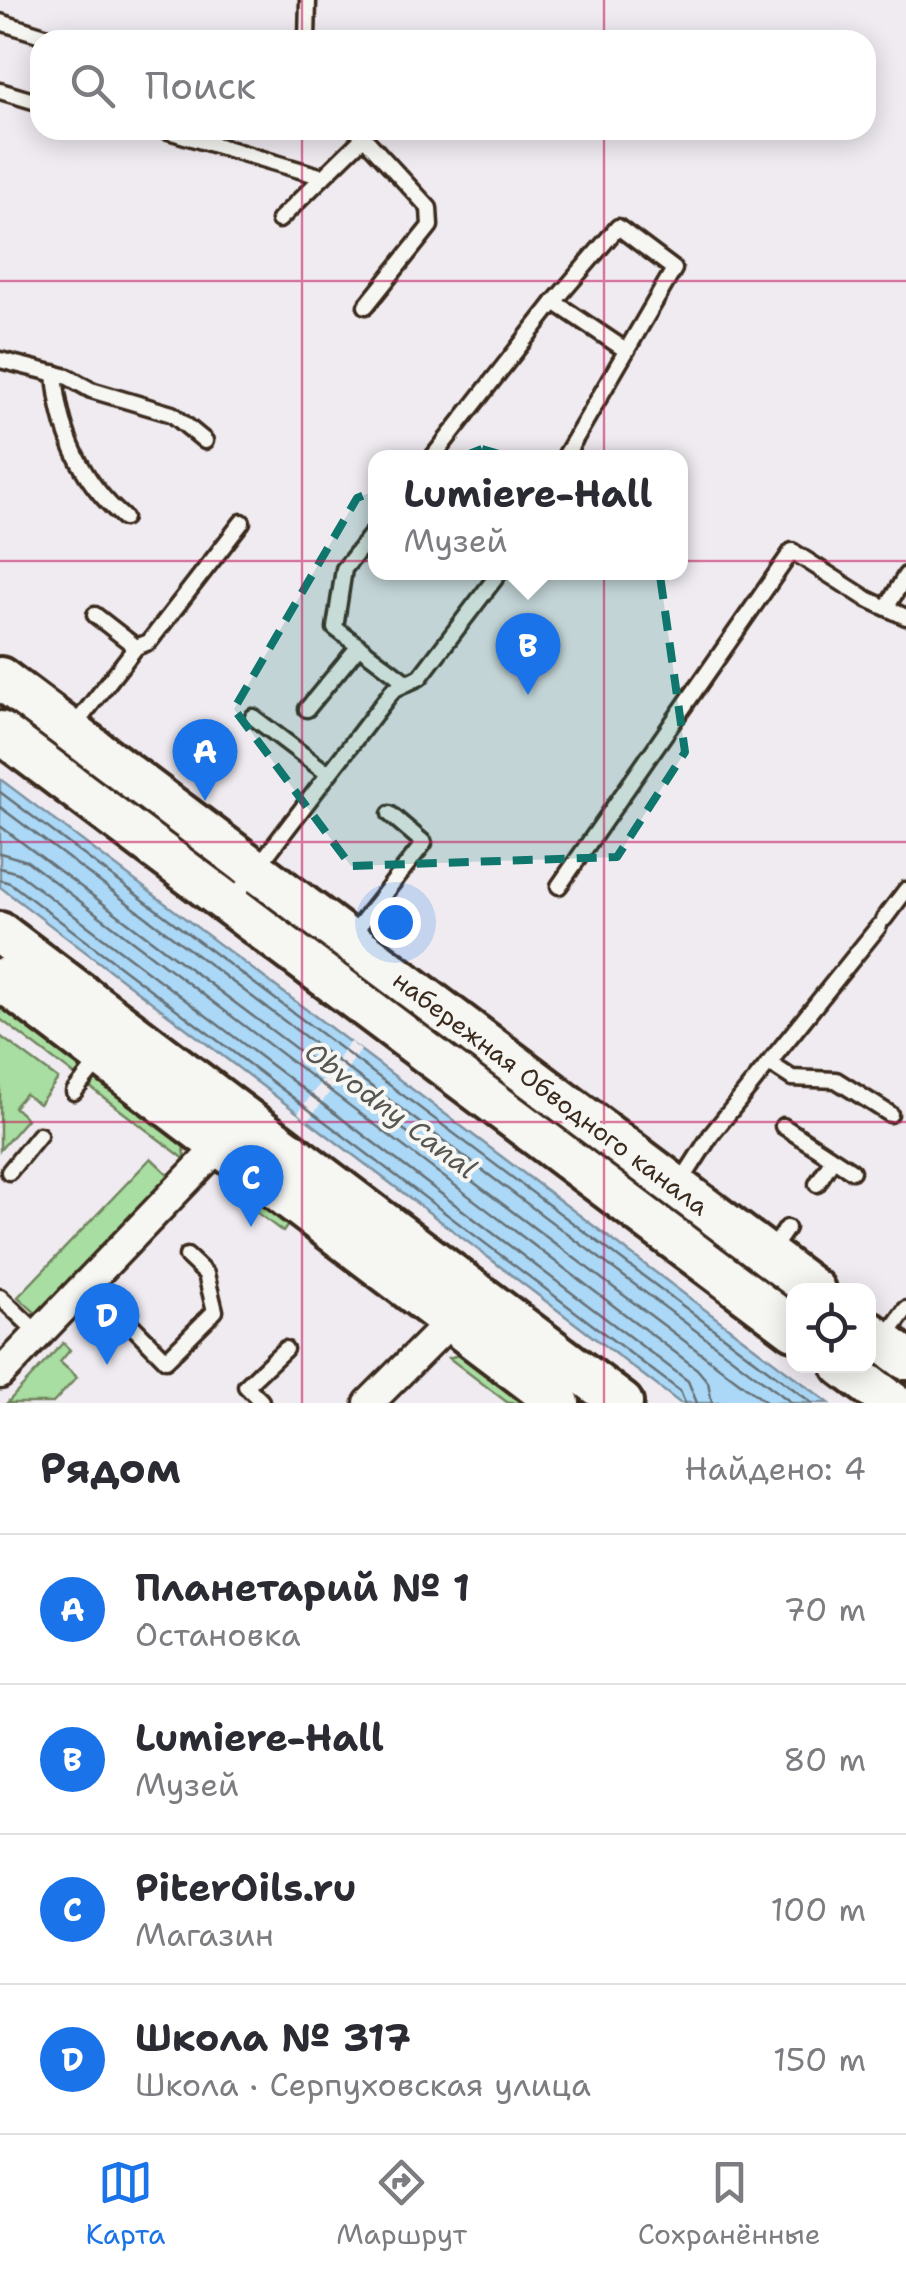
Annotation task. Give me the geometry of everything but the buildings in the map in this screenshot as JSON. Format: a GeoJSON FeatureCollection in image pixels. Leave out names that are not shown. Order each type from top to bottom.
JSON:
{"type":"FeatureCollection","features":[{"type":"Feature","properties":{"kind":"main road","name":"набережная Обводного канала"},"geometry":{"type":"LineString","coordinates":[[0,678],[348,941],[665,1205],[786,1320]]}},
{"type":"Feature","properties":{"kind":"main road","name":"набережная Обводного канала"},"geometry":{"type":"LineString","coordinates":[[0,732],[229,904],[665,1205],[777,1242],[809,1283]]}},
{"type":"Feature","properties":{"kind":"main road"},"geometry":{"type":"LineString","coordinates":[[0,933],[464,1308],[559,1403]]}},
{"type":"Feature","properties":{"kind":"main road"},"geometry":{"type":"LineString","coordinates":[[0,979],[220,1146],[464,1308],[622,1403]]}},
{"type":"Feature","properties":{"kind":"main road"},"geometry":{"type":"LineString","coordinates":[[851,1373],[892,1403]]}},
{"type":"Feature","properties":{"kind":"street"},"geometry":{"type":"LineString","coordinates":[[0,1374],[89,1282],[154,1228],[220,1146]]}},
{"type":"Feature","properties":{"kind":"street"},"geometry":{"type":"LineString","coordinates":[[373,1402],[464,1308]]}},
{"type":"Feature","properties":{"kind":"lane"},"geometry":{"type":"LineString","coordinates":[[307,30],[308,0]]}},
{"type":"Feature","properties":{"kind":"lane"},"geometry":{"type":"LineString","coordinates":[[0,22],[34,30]]}},
{"type":"Feature","properties":{"kind":"lane"},"geometry":{"type":"LineString","coordinates":[[0,91],[30,100]]}},
{"type":"Feature","properties":{"kind":"lane"},"geometry":{"type":"LineString","coordinates":[[199,140],[324,177]]}},
{"type":"Feature","properties":{"kind":"lane"},"geometry":{"type":"LineString","coordinates":[[279,220],[356,140]]}},
{"type":"Feature","properties":{"kind":"lane"},"geometry":{"type":"LineString","coordinates":[[366,306],[430,226],[429,208],[367,140]]}},
{"type":"Feature","properties":{"kind":"lane"},"geometry":{"type":"LineString","coordinates":[[438,450],[618,227],[674,269],[568,450]]}},
{"type":"Feature","properties":{"kind":"lane"},"geometry":{"type":"LineString","coordinates":[[554,302],[624,349]]}},
{"type":"Feature","properties":{"kind":"lane"},"geometry":{"type":"LineString","coordinates":[[0,360],[54,373],[172,414],[205,440]]}},
{"type":"Feature","properties":{"kind":"lane"},"geometry":{"type":"LineString","coordinates":[[54,373],[73,456],[100,498],[124,518]]}},
{"type":"Feature","properties":{"kind":"lane"},"geometry":{"type":"LineString","coordinates":[[70,731],[136,647],[149,642],[242,522]]}},
{"type":"Feature","properties":{"kind":"lane"},"geometry":{"type":"LineString","coordinates":[[368,539],[344,570],[335,628],[407,684]]}},
{"type":"Feature","properties":{"kind":"lane"},"geometry":{"type":"LineString","coordinates":[[559,886],[792,551],[867,598],[906,617]]}},
{"type":"Feature","properties":{"kind":"lane"},"geometry":{"type":"LineString","coordinates":[[888,605],[906,575]]}},
{"type":"Feature","properties":{"kind":"lane"},"geometry":{"type":"LineString","coordinates":[[229,904],[393,690],[420,677],[494,580]]}},
{"type":"Feature","properties":{"kind":"lane"},"geometry":{"type":"LineString","coordinates":[[95,615],[136,647]]}},
{"type":"Feature","properties":{"kind":"lane"},"geometry":{"type":"LineString","coordinates":[[308,709],[359,646]]}},
{"type":"Feature","properties":{"kind":"lane"},"geometry":{"type":"LineString","coordinates":[[253,717],[327,773]]}},
{"type":"Feature","properties":{"kind":"lane"},"geometry":{"type":"LineString","coordinates":[[348,941],[424,844],[390,814]]}},
{"type":"Feature","properties":{"kind":"lane"},"geometry":{"type":"LineString","coordinates":[[665,1205],[711,1135],[906,890]]}},
{"type":"Feature","properties":{"kind":"lane"},"geometry":{"type":"LineString","coordinates":[[74,1092],[102,1056]]}},
{"type":"Feature","properties":{"kind":"lane"},"geometry":{"type":"LineString","coordinates":[[769,1063],[792,1078],[836,1080],[890,1114]]}},
{"type":"Feature","properties":{"kind":"lane"},"geometry":{"type":"LineString","coordinates":[[783,1126],[852,1171]]}},
{"type":"Feature","properties":{"kind":"lane"},"geometry":{"type":"LineString","coordinates":[[9,1172],[39,1135]]}},
{"type":"Feature","properties":{"kind":"lane"},"geometry":{"type":"LineString","coordinates":[[816,1184],[833,1159]]}},
{"type":"Feature","properties":{"kind":"lane"},"geometry":{"type":"LineString","coordinates":[[89,1282],[166,1360],[215,1311],[206,1274],[187,1256]]}},
{"type":"Feature","properties":{"kind":"lane"},"geometry":{"type":"LineString","coordinates":[[0,1297],[39,1334]]}},
{"type":"Feature","properties":{"kind":"lane"},"geometry":{"type":"LineString","coordinates":[[886,1344],[906,1309]]}},
{"type":"Feature","properties":{"kind":"lane"},"geometry":{"type":"LineString","coordinates":[[261,1401],[246,1386],[285,1350]]}},
{"type":"Feature","properties":{"kind":"highlighted area"},"geometry":{"type":"Polygon","coordinates":[[[482,449],[649,498],[685,752],[617,857],[351,866],[234,709],[357,498],[482,449]]]}},
{"type":"Feature","properties":{"kind":"green space"},"geometry":{"type":"Polygon","coordinates":[[[0,1004],[84,1065],[77,1077],[0,1019],[0,1004]]]}},
{"type":"Feature","properties":{"kind":"green space"},"geometry":{"type":"Polygon","coordinates":[[[0,1036],[58,1079],[39,1104],[25,1094],[14,1107],[27,1119],[0,1150],[0,1036]]]}},
{"type":"Feature","properties":{"kind":"green space"},"geometry":{"type":"Polygon","coordinates":[[[99,1077],[182,1140],[186,1160],[90,1087],[99,1077]]]}},
{"type":"Feature","properties":{"kind":"green space"},"geometry":{"type":"Polygon","coordinates":[[[151,1158],[172,1178],[39,1316],[18,1297],[151,1158]]]}},
{"type":"Feature","properties":{"kind":"green space"},"geometry":{"type":"Polygon","coordinates":[[[234,1180],[290,1222],[283,1232],[227,1190],[234,1180]]]}},
{"type":"Feature","properties":{"kind":"green space"},"geometry":{"type":"Polygon","coordinates":[[[63,1343],[70,1350],[60,1362],[77,1377],[53,1403],[7,1403],[63,1343]]]}},
{"type":"Feature","properties":{"kind":"green space"},"geometry":{"type":"Polygon","coordinates":[[[461,1354],[528,1403],[508,1403],[449,1358],[461,1354]]]}},
{"type":"Feature","properties":{"kind":"water","name":"Obvodny Canal"},"geometry":{"type":"Polygon","coordinates":[[[0,779],[829,1403],[680,1403],[0,887],[0,779]]]}},
{"type":"Feature","properties":{"kind":"pier"},"geometry":{"type":"Polygon","coordinates":[[[350,1042],[361,1050],[308,1121],[298,1113],[350,1042]]]}},
{"type":"Feature","properties":{"kind":"place","name":"Lumiere-Hall"},"geometry":{"type":"Point","coordinates":[528,695]}},
{"type":"Feature","properties":{"kind":"place","name":"Планетарий № 1"},"geometry":{"type":"Point","coordinates":[205,801]}},
{"type":"Feature","properties":{"kind":"place","name":"PiterOils.ru"},"geometry":{"type":"Point","coordinates":[251,1227]}},
{"type":"Feature","properties":{"kind":"place","name":"Школа № 317"},"geometry":{"type":"Point","coordinates":[107,1365]}}]}
